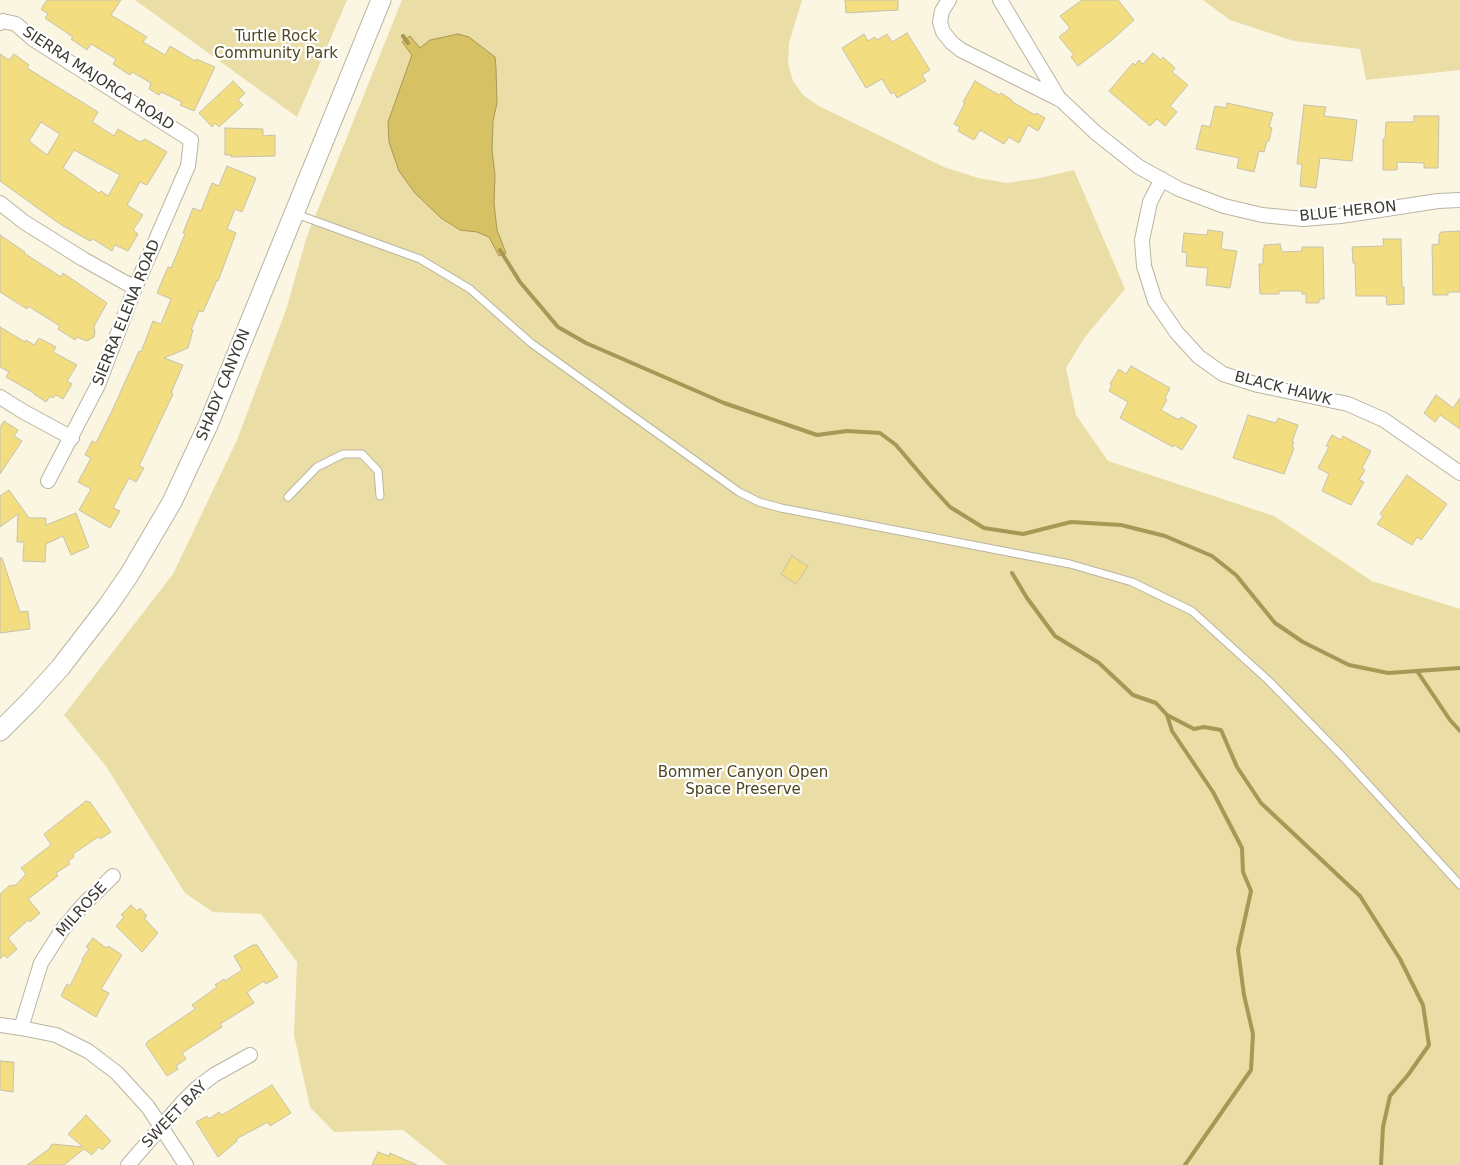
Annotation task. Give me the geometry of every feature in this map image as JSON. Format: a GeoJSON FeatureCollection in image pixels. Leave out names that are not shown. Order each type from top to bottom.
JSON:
{"type":"FeatureCollection","features":[{"type":"Feature","properties":{"kind":"main road","name":"SHADY CANYON"},"geometry":{"type":"LineString","coordinates":[[0,732],[30,701],[81,642],[129,575],[168,509],[191,465],[381,0]]}},
{"type":"Feature","properties":{"kind":"street","name":"BLUE HERON"},"geometry":{"type":"LineString","coordinates":[[949,0],[942,11],[940,22],[943,32],[952,44],[1061,100]]}},
{"type":"Feature","properties":{"kind":"street","name":"BLUE HERON"},"geometry":{"type":"LineString","coordinates":[[1000,0],[1061,100],[1096,133],[1139,167],[1179,189],[1224,206],[1262,215],[1303,219],[1341,216],[1438,201],[1460,200]]}},
{"type":"Feature","properties":{"kind":"street","name":"SIERRA MAJORCA ROAD"},"geometry":{"type":"LineString","coordinates":[[2,22],[16,24],[32,38],[191,140]]}},
{"type":"Feature","properties":{"kind":"street","name":"SIERRA ELENA ROAD"},"geometry":{"type":"LineString","coordinates":[[48,481],[98,386],[135,288],[188,166],[191,140]]}},
{"type":"Feature","properties":{"kind":"street","name":"BLACK HAWK"},"geometry":{"type":"LineString","coordinates":[[1162,179],[1150,202],[1142,240],[1144,266],[1155,301],[1177,333],[1199,356],[1223,374],[1258,385],[1348,404],[1384,420],[1460,473]]}},
{"type":"Feature","properties":{"kind":"street"},"geometry":{"type":"LineString","coordinates":[[0,203],[24,222],[66,249],[135,288]]}},
{"type":"Feature","properties":{"kind":"street"},"geometry":{"type":"LineString","coordinates":[[0,397],[72,438]]}},
{"type":"Feature","properties":{"kind":"street","name":"MILROSE"},"geometry":{"type":"LineString","coordinates":[[21,1028],[40,963],[62,930],[113,876]]}},
{"type":"Feature","properties":{"kind":"street"},"geometry":{"type":"LineString","coordinates":[[0,1026],[56,1035],[88,1051],[117,1073],[148,1107],[186,1165]]}},
{"type":"Feature","properties":{"kind":"street","name":"SWEET BAY"},"geometry":{"type":"LineString","coordinates":[[128,1165],[197,1088],[214,1075],[250,1055]]}},
{"type":"Feature","properties":{"kind":"lane"},"geometry":{"type":"LineString","coordinates":[[294,213],[420,259],[470,289],[531,343],[739,492],[759,502],[781,508],[1070,564],[1132,582],[1192,611],[1269,681],[1343,757],[1460,885]]}},
{"type":"Feature","properties":{"kind":"lane"},"geometry":{"type":"LineString","coordinates":[[288,497],[318,467],[343,454],[362,454],[378,471],[380,496]]}},
{"type":"Feature","properties":{"kind":"green space","name":"Turtle Rock Community Park"},"geometry":{"type":"Polygon","coordinates":[[[135,0],[347,0],[297,117],[135,0]]]}},
{"type":"Feature","properties":{"kind":"green space","name":"Bommer Canyon Open Space Preserve"},"geometry":{"type":"Polygon","coordinates":[[[402,0],[802,0],[789,43],[788,63],[793,81],[803,95],[819,106],[944,167],[978,178],[1007,183],[1074,170],[1125,289],[1085,337],[1066,368],[1076,415],[1108,461],[1274,516],[1372,581],[1460,609],[1460,1165],[447,1165],[403,1130],[334,1132],[310,1107],[294,1035],[297,962],[261,914],[213,912],[185,893],[106,766],[64,715],[173,574],[237,440],[287,307],[306,239],[402,0]]]}},
{"type":"Feature","properties":{"kind":"green space"},"geometry":{"type":"Polygon","coordinates":[[[1203,0],[1460,0],[1460,70],[1366,80],[1360,49],[1294,41],[1230,20],[1203,0]]]}},
{"type":"Feature","properties":{"kind":"shaded area"},"geometry":{"type":"Polygon","coordinates":[[[458,34],[469,37],[495,57],[497,103],[493,121],[492,150],[495,175],[494,203],[497,230],[506,253],[499,256],[489,237],[477,232],[460,230],[441,218],[415,193],[399,171],[389,142],[388,122],[412,55],[402,42],[410,36],[420,48],[430,40],[458,34]]]}},
{"type":"Feature","properties":{"kind":"building"},"geometry":{"type":"Polygon","coordinates":[[[47,0],[121,0],[111,15],[147,37],[143,42],[165,55],[170,46],[195,61],[196,59],[215,67],[194,111],[180,105],[182,102],[161,92],[159,95],[149,89],[151,83],[132,72],[130,75],[113,64],[116,59],[91,44],[87,50],[71,39],[73,37],[45,18],[48,14],[41,9],[47,0]]]}},
{"type":"Feature","properties":{"kind":"building"},"geometry":{"type":"Polygon","coordinates":[[[845,0],[898,0],[898,10],[846,13],[845,0]]]}},
{"type":"Feature","properties":{"kind":"building"},"geometry":{"type":"Polygon","coordinates":[[[1082,0],[1118,0],[1134,20],[1078,66],[1071,57],[1074,55],[1059,37],[1070,28],[1060,16],[1082,0]]]}},
{"type":"Feature","properties":{"kind":"building"},"geometry":{"type":"Polygon","coordinates":[[[907,33],[930,70],[922,75],[926,81],[897,98],[894,92],[891,94],[882,79],[866,88],[842,48],[864,34],[868,41],[875,37],[877,40],[887,34],[892,42],[907,33]]]}},
{"type":"Feature","properties":{"kind":"building"},"geometry":{"type":"Polygon","coordinates":[[[1153,53],[1161,60],[1163,57],[1175,68],[1172,72],[1188,85],[1170,106],[1177,112],[1165,126],[1157,119],[1150,126],[1109,91],[1133,63],[1135,65],[1139,60],[1143,64],[1153,53]]]}},
{"type":"Feature","properties":{"kind":"building"},"geometry":{"type":"Polygon","coordinates":[[[0,54],[9,60],[14,54],[29,65],[27,68],[98,112],[92,122],[114,136],[118,129],[140,142],[145,139],[167,152],[147,185],[140,182],[127,205],[143,215],[133,230],[138,234],[128,251],[115,245],[112,251],[93,239],[90,241],[60,224],[0,181],[0,54]],[[41,122],[29,141],[47,155],[60,134],[41,122]],[[74,150],[63,168],[99,193],[101,191],[108,196],[120,175],[74,150]]]}},
{"type":"Feature","properties":{"kind":"building"},"geometry":{"type":"Polygon","coordinates":[[[233,81],[245,93],[238,100],[243,105],[219,127],[215,123],[212,127],[199,113],[233,81]]]}},
{"type":"Feature","properties":{"kind":"building"},"geometry":{"type":"Polygon","coordinates":[[[975,81],[999,95],[1001,93],[1035,115],[1036,113],[1045,118],[1038,131],[1028,125],[1019,143],[1009,137],[1004,144],[980,130],[974,140],[958,131],[960,127],[954,124],[965,103],[963,102],[975,81]]]}},
{"type":"Feature","properties":{"kind":"building"},"geometry":{"type":"Polygon","coordinates":[[[1227,103],[1273,113],[1269,127],[1272,128],[1269,141],[1267,141],[1264,152],[1259,151],[1254,172],[1237,168],[1239,158],[1196,149],[1202,125],[1210,127],[1215,106],[1226,108],[1227,103]]]}},
{"type":"Feature","properties":{"kind":"building"},"geometry":{"type":"Polygon","coordinates":[[[1304,105],[1326,107],[1324,116],[1357,120],[1352,161],[1320,158],[1316,188],[1300,186],[1302,164],[1297,164],[1304,105]]]}},
{"type":"Feature","properties":{"kind":"building"},"geometry":{"type":"Polygon","coordinates":[[[1414,116],[1439,116],[1438,168],[1424,168],[1424,163],[1397,162],[1397,170],[1383,170],[1383,139],[1385,139],[1386,122],[1414,122],[1414,116]]]}},
{"type":"Feature","properties":{"kind":"building"},"geometry":{"type":"Polygon","coordinates":[[[225,128],[263,129],[263,136],[275,135],[275,156],[231,157],[232,155],[225,155],[225,128]]]}},
{"type":"Feature","properties":{"kind":"building"},"geometry":{"type":"Polygon","coordinates":[[[227,166],[256,178],[242,212],[235,209],[227,229],[236,233],[218,281],[203,312],[199,311],[191,330],[193,330],[188,348],[164,358],[183,365],[171,393],[173,394],[139,466],[144,468],[136,482],[129,478],[113,508],[120,511],[110,528],[79,510],[91,489],[78,482],[91,458],[85,455],[92,441],[96,443],[139,351],[141,352],[153,321],[161,324],[171,299],[157,293],[168,267],[171,268],[193,208],[201,211],[212,183],[219,186],[227,166]]]}},
{"type":"Feature","properties":{"kind":"building"},"geometry":{"type":"Polygon","coordinates":[[[1208,230],[1223,232],[1221,249],[1237,251],[1230,288],[1206,285],[1208,268],[1186,266],[1187,253],[1182,252],[1184,233],[1207,235],[1208,230]]]}},
{"type":"Feature","properties":{"kind":"building"},"geometry":{"type":"Polygon","coordinates":[[[1460,231],[1460,292],[1448,292],[1448,295],[1433,295],[1432,245],[1439,244],[1439,234],[1441,232],[1460,231]]]}},
{"type":"Feature","properties":{"kind":"building"},"geometry":{"type":"Polygon","coordinates":[[[0,235],[61,277],[63,273],[107,303],[94,326],[94,337],[87,341],[77,337],[75,340],[58,329],[60,326],[28,306],[27,309],[0,292],[0,235]]]}},
{"type":"Feature","properties":{"kind":"building"},"geometry":{"type":"Polygon","coordinates":[[[1383,239],[1401,239],[1404,304],[1387,305],[1386,296],[1356,296],[1355,263],[1353,263],[1352,247],[1384,246],[1383,239]]]}},
{"type":"Feature","properties":{"kind":"building"},"geometry":{"type":"Polygon","coordinates":[[[1280,244],[1282,252],[1302,251],[1302,247],[1323,247],[1324,299],[1319,299],[1319,303],[1306,303],[1306,294],[1302,294],[1302,291],[1279,291],[1279,294],[1260,294],[1259,264],[1263,264],[1264,245],[1280,244]]]}},
{"type":"Feature","properties":{"kind":"building"},"geometry":{"type":"Polygon","coordinates":[[[0,327],[25,342],[26,340],[34,345],[39,338],[56,347],[53,352],[77,365],[67,381],[72,384],[63,399],[56,395],[53,398],[50,396],[46,402],[6,377],[9,372],[0,367],[0,327]]]}},
{"type":"Feature","properties":{"kind":"building"},"geometry":{"type":"Polygon","coordinates":[[[1131,366],[1170,388],[1165,398],[1167,400],[1161,410],[1179,420],[1181,417],[1197,426],[1182,450],[1120,418],[1128,402],[1109,391],[1112,385],[1110,384],[1119,369],[1126,374],[1131,366]]]}},
{"type":"Feature","properties":{"kind":"building"},"geometry":{"type":"Polygon","coordinates":[[[1436,395],[1453,408],[1460,398],[1460,429],[1440,415],[1435,422],[1424,413],[1436,395]]]}},
{"type":"Feature","properties":{"kind":"building"},"geometry":{"type":"Polygon","coordinates":[[[1248,415],[1276,423],[1278,418],[1298,425],[1292,442],[1294,442],[1292,447],[1294,448],[1284,474],[1233,458],[1248,415]]]}},
{"type":"Feature","properties":{"kind":"building"},"geometry":{"type":"Polygon","coordinates":[[[4,421],[18,430],[14,436],[22,441],[0,474],[0,427],[4,421]]]}},
{"type":"Feature","properties":{"kind":"building"},"geometry":{"type":"Polygon","coordinates":[[[1332,435],[1341,440],[1343,436],[1371,451],[1362,468],[1365,470],[1359,480],[1364,482],[1351,505],[1322,491],[1329,474],[1318,468],[1329,447],[1326,446],[1332,435]]]}},
{"type":"Feature","properties":{"kind":"building"},"geometry":{"type":"Polygon","coordinates":[[[1407,475],[1447,504],[1421,540],[1417,537],[1412,545],[1377,524],[1383,516],[1380,514],[1407,475]]]}},
{"type":"Feature","properties":{"kind":"building"},"geometry":{"type":"Polygon","coordinates":[[[9,490],[29,518],[46,518],[46,525],[76,513],[89,547],[71,555],[63,536],[46,544],[45,562],[23,561],[24,542],[17,542],[18,514],[0,527],[0,496],[9,490]]]}},
{"type":"Feature","properties":{"kind":"building"},"geometry":{"type":"Polygon","coordinates":[[[792,556],[808,566],[796,584],[781,574],[792,556]]]}},
{"type":"Feature","properties":{"kind":"building"},"geometry":{"type":"Polygon","coordinates":[[[0,558],[2,558],[20,612],[28,611],[30,629],[0,633],[0,558]]]}},
{"type":"Feature","properties":{"kind":"building"},"geometry":{"type":"Polygon","coordinates":[[[86,801],[90,802],[111,832],[100,839],[98,837],[73,854],[74,857],[68,861],[70,864],[56,873],[58,876],[28,899],[40,913],[30,922],[28,920],[8,938],[17,949],[7,958],[4,955],[0,959],[0,894],[9,886],[16,885],[26,874],[21,868],[51,845],[44,834],[86,801]]]}},
{"type":"Feature","properties":{"kind":"building"},"geometry":{"type":"Polygon","coordinates":[[[131,905],[137,911],[140,908],[147,916],[144,918],[158,933],[142,952],[116,926],[124,917],[121,915],[131,905]]]}},
{"type":"Feature","properties":{"kind":"building"},"geometry":{"type":"Polygon","coordinates":[[[93,938],[106,948],[108,946],[122,955],[101,989],[109,993],[96,1017],[61,996],[67,984],[70,986],[82,959],[89,949],[86,947],[93,938]]]}},
{"type":"Feature","properties":{"kind":"building"},"geometry":{"type":"Polygon","coordinates":[[[253,945],[257,945],[278,977],[266,984],[264,981],[247,992],[254,1003],[220,1024],[222,1027],[182,1053],[186,1059],[176,1066],[178,1069],[167,1076],[146,1045],[147,1042],[195,1009],[192,1005],[217,987],[215,985],[242,970],[234,956],[253,945]]]}},
{"type":"Feature","properties":{"kind":"building"},"geometry":{"type":"Polygon","coordinates":[[[0,1061],[14,1062],[13,1092],[0,1090],[0,1061]]]}},
{"type":"Feature","properties":{"kind":"building"},"geometry":{"type":"Polygon","coordinates":[[[272,1085],[291,1113],[270,1126],[268,1122],[236,1139],[237,1141],[218,1157],[196,1122],[207,1116],[209,1119],[219,1112],[222,1115],[272,1085]]]}},
{"type":"Feature","properties":{"kind":"building"},"geometry":{"type":"Polygon","coordinates":[[[86,1115],[111,1141],[102,1150],[99,1147],[92,1155],[84,1149],[64,1165],[27,1165],[49,1149],[52,1144],[83,1147],[68,1134],[86,1115]]]}},
{"type":"Feature","properties":{"kind":"building"},"geometry":{"type":"Polygon","coordinates":[[[378,1152],[389,1156],[390,1153],[417,1165],[372,1165],[378,1152]]]}},
{"type":"Feature","properties":{"kind":"waterway"},"geometry":{"type":"LineString","coordinates":[[403,36],[408,43]]}},
{"type":"Feature","properties":{"kind":"waterway"},"geometry":{"type":"LineString","coordinates":[[500,250],[520,282],[558,327],[586,343],[724,403],[817,435],[847,431],[880,433],[896,445],[950,507],[984,528],[1023,534],[1071,522],[1121,525],[1165,536],[1212,556],[1236,575],[1275,623],[1303,642],[1349,665],[1388,673],[1460,668]]}},
{"type":"Feature","properties":{"kind":"waterway"},"geometry":{"type":"LineString","coordinates":[[1012,573],[1027,598],[1055,636],[1099,663],[1133,695],[1156,703],[1167,715],[1172,731],[1213,792],[1242,848],[1243,872],[1251,891],[1238,950],[1244,995],[1253,1034],[1251,1070],[1185,1165]]}},
{"type":"Feature","properties":{"kind":"waterway"},"geometry":{"type":"LineString","coordinates":[[1417,671],[1450,720],[1460,731]]}},
{"type":"Feature","properties":{"kind":"waterway"},"geometry":{"type":"LineString","coordinates":[[1167,715],[1194,729],[1204,727],[1221,730],[1237,767],[1261,803],[1360,896],[1400,959],[1423,1005],[1429,1045],[1408,1075],[1390,1096],[1383,1127],[1381,1165]]}}]}
